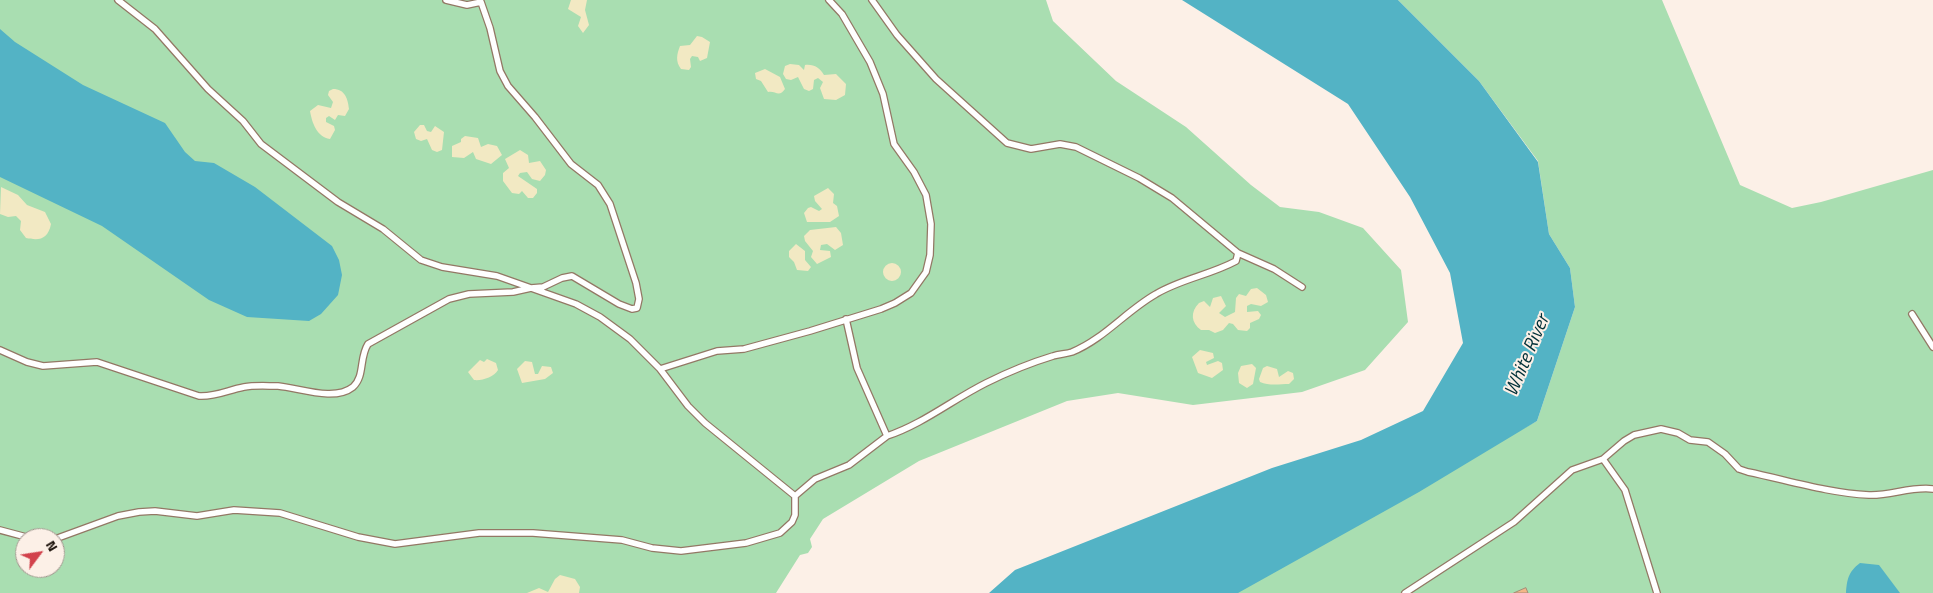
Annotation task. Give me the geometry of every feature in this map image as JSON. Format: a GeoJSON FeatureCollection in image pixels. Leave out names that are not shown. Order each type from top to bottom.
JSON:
{"type":"FeatureCollection","features":[{"type":"Feature","properties":{"kind":"lane"},"geometry":{"type":"LineString","coordinates":[[118,0],[156,30],[208,89],[243,121],[261,144],[338,202],[383,229],[428,263],[498,276],[576,304],[600,316],[630,339],[660,369],[688,406],[705,423],[795,496]]}},
{"type":"Feature","properties":{"kind":"lane"},"geometry":{"type":"LineString","coordinates":[[0,350],[27,362],[42,366],[97,362],[199,396],[216,396],[244,387],[258,386],[304,389],[330,394],[341,393],[354,386],[359,379],[362,354],[368,344],[449,299],[469,294],[513,292],[543,287],[562,278],[572,276],[619,304],[632,309],[637,308],[639,305],[636,283],[627,250],[610,204],[598,185],[571,164],[535,117],[508,86],[500,71],[490,28],[481,1],[467,5],[446,0]]}},
{"type":"Feature","properties":{"kind":"lane"},"geometry":{"type":"LineString","coordinates":[[660,369],[716,351],[744,349],[810,331],[895,303],[917,286],[926,272],[930,255],[932,224],[930,207],[920,183],[894,144],[886,105],[873,68],[846,20],[829,0]]}},
{"type":"Feature","properties":{"kind":"lane"},"geometry":{"type":"LineString","coordinates":[[872,0],[897,35],[936,79],[1006,143],[1031,149],[1060,144],[1076,147],[1139,178],[1172,198],[1238,253],[1274,268],[1302,286]]}},
{"type":"Feature","properties":{"kind":"lane"},"geometry":{"type":"LineString","coordinates":[[65,535],[118,516],[139,512],[155,511],[197,516],[234,510],[280,513],[358,537],[395,544],[479,534],[533,533],[622,540],[652,548],[681,551],[746,543],[780,533],[792,522],[795,515],[795,496],[815,479],[849,466],[886,436],[907,429],[985,383],[1017,368],[1072,352],[1112,328],[1132,310],[1155,294],[1178,283],[1221,270],[1236,261],[1238,253]]}},
{"type":"Feature","properties":{"kind":"lane"},"geometry":{"type":"LineString","coordinates":[[1912,314],[1933,347]]}},
{"type":"Feature","properties":{"kind":"lane"},"geometry":{"type":"LineString","coordinates":[[846,319],[857,368],[886,436]]}},
{"type":"Feature","properties":{"kind":"lane"},"geometry":{"type":"LineString","coordinates":[[1405,593],[1514,522],[1572,470],[1603,459],[1634,435],[1661,429],[1678,433],[1690,440],[1708,442],[1715,446],[1739,469],[1748,472],[1868,495],[1881,495],[1924,488],[1933,489]]}},
{"type":"Feature","properties":{"kind":"lane"},"geometry":{"type":"LineString","coordinates":[[1603,459],[1625,490],[1657,593]]}},
{"type":"Feature","properties":{"kind":"lane"},"geometry":{"type":"LineString","coordinates":[[0,530],[15,534]]}},
{"type":"Feature","properties":{"kind":"green space"},"geometry":{"type":"Polygon","coordinates":[[[0,0],[1046,0],[1053,21],[1116,81],[1186,127],[1251,185],[1280,207],[1319,212],[1363,228],[1401,270],[1408,322],[1365,370],[1302,392],[1193,405],[1118,393],[1067,401],[919,461],[823,519],[810,539],[812,547],[808,553],[800,555],[776,593],[0,593],[0,0]]]}},
{"type":"Feature","properties":{"kind":"green space"},"geometry":{"type":"Polygon","coordinates":[[[1398,0],[1662,0],[1740,185],[1792,208],[1821,202],[1933,170],[1933,593],[1226,593],[1537,421],[1575,307],[1570,268],[1549,234],[1538,161],[1479,81],[1398,0]]]}},
{"type":"Feature","properties":{"kind":"sand"},"geometry":{"type":"Polygon","coordinates":[[[571,0],[587,0],[585,10],[589,25],[583,33],[578,26],[581,17],[568,9],[571,0]]]}},
{"type":"Feature","properties":{"kind":"sand"},"geometry":{"type":"Polygon","coordinates":[[[697,36],[710,42],[707,58],[700,61],[698,57],[692,56],[689,70],[681,69],[677,58],[680,46],[690,45],[697,36]]]}},
{"type":"Feature","properties":{"kind":"sand"},"geometry":{"type":"Polygon","coordinates":[[[790,64],[799,65],[804,70],[805,65],[814,66],[819,68],[824,75],[836,74],[846,84],[845,95],[836,100],[824,99],[820,88],[823,82],[818,78],[814,80],[813,89],[809,91],[804,89],[798,77],[791,80],[786,79],[783,74],[785,66],[790,64]]]}},
{"type":"Feature","properties":{"kind":"sand"},"geometry":{"type":"Polygon","coordinates":[[[765,69],[780,77],[785,89],[783,92],[768,92],[761,81],[756,79],[755,73],[765,69]]]}},
{"type":"Feature","properties":{"kind":"sand"},"geometry":{"type":"Polygon","coordinates":[[[337,89],[345,95],[349,109],[345,116],[338,115],[335,120],[329,116],[326,118],[326,122],[334,126],[335,130],[330,139],[325,138],[318,132],[310,111],[318,105],[331,108],[333,102],[328,95],[329,91],[337,89]]]}},
{"type":"Feature","properties":{"kind":"sand"},"geometry":{"type":"Polygon","coordinates":[[[420,125],[424,125],[427,131],[431,132],[435,126],[444,132],[442,150],[437,152],[432,150],[427,139],[421,141],[416,139],[414,132],[420,125]]]}},
{"type":"Feature","properties":{"kind":"sand"},"geometry":{"type":"Polygon","coordinates":[[[465,136],[478,138],[481,147],[488,144],[497,146],[502,155],[491,164],[476,159],[473,152],[464,158],[452,157],[452,146],[461,142],[461,139],[465,136]]]}},
{"type":"Feature","properties":{"kind":"sand"},"geometry":{"type":"Polygon","coordinates":[[[520,150],[528,155],[529,163],[540,161],[546,170],[545,175],[540,181],[532,179],[527,172],[520,173],[518,176],[537,189],[537,193],[533,198],[528,198],[522,191],[519,194],[512,193],[503,181],[503,173],[509,168],[505,159],[520,150]]]}},
{"type":"Feature","properties":{"kind":"sand"},"geometry":{"type":"Polygon","coordinates":[[[1,187],[18,195],[27,205],[45,212],[51,224],[48,233],[43,238],[26,238],[20,230],[21,221],[16,216],[8,217],[0,214],[1,187]]]}},
{"type":"Feature","properties":{"kind":"sand"},"geometry":{"type":"Polygon","coordinates":[[[828,188],[834,194],[833,203],[837,206],[839,216],[830,222],[807,222],[804,213],[808,208],[811,207],[819,211],[822,209],[815,201],[814,196],[828,188]]]}},
{"type":"Feature","properties":{"kind":"sand"},"geometry":{"type":"Polygon","coordinates":[[[836,227],[841,233],[843,245],[835,250],[827,244],[821,245],[820,250],[830,251],[831,257],[817,264],[811,257],[813,251],[805,241],[804,236],[810,230],[836,227]]]}},
{"type":"Feature","properties":{"kind":"sand"},"geometry":{"type":"Polygon","coordinates":[[[796,244],[805,251],[805,260],[811,267],[808,271],[797,270],[794,262],[789,257],[789,251],[796,244]]]}},
{"type":"Feature","properties":{"kind":"sand"},"geometry":{"type":"Polygon","coordinates":[[[892,263],[900,268],[901,272],[896,280],[892,281],[884,276],[883,272],[888,264],[892,263]]]}},
{"type":"Feature","properties":{"kind":"sand"},"geometry":{"type":"Polygon","coordinates":[[[1257,288],[1266,295],[1268,302],[1261,306],[1251,304],[1247,306],[1247,312],[1258,311],[1261,315],[1259,319],[1250,323],[1250,328],[1247,331],[1238,330],[1233,324],[1229,323],[1223,330],[1215,333],[1209,330],[1201,330],[1195,324],[1193,314],[1199,303],[1204,301],[1210,307],[1213,298],[1221,296],[1226,306],[1219,313],[1225,317],[1235,312],[1236,298],[1239,294],[1246,296],[1251,289],[1257,288]]]}},
{"type":"Feature","properties":{"kind":"sand"},"geometry":{"type":"Polygon","coordinates":[[[1200,350],[1213,353],[1214,358],[1206,362],[1207,365],[1218,361],[1222,363],[1223,370],[1212,378],[1198,373],[1192,357],[1200,350]]]}},
{"type":"Feature","properties":{"kind":"sand"},"geometry":{"type":"Polygon","coordinates":[[[487,359],[496,363],[498,370],[488,378],[474,380],[468,372],[480,360],[484,362],[487,359]]]}},
{"type":"Feature","properties":{"kind":"sand"},"geometry":{"type":"Polygon","coordinates":[[[525,361],[532,362],[535,374],[538,374],[542,366],[551,367],[553,373],[545,379],[522,383],[517,369],[525,361]]]}},
{"type":"Feature","properties":{"kind":"sand"},"geometry":{"type":"Polygon","coordinates":[[[1252,364],[1256,368],[1253,384],[1247,388],[1239,383],[1238,373],[1241,366],[1252,364]]]}},
{"type":"Feature","properties":{"kind":"sand"},"geometry":{"type":"Polygon","coordinates":[[[1267,366],[1277,369],[1279,377],[1288,371],[1293,373],[1294,379],[1289,384],[1260,382],[1259,379],[1263,368],[1267,366]]]}},
{"type":"Feature","properties":{"kind":"sand"},"geometry":{"type":"Polygon","coordinates":[[[560,575],[575,579],[580,587],[579,593],[527,593],[539,588],[548,592],[555,579],[560,575]]]}},
{"type":"Feature","properties":{"kind":"water","name":"White River"},"geometry":{"type":"Polygon","coordinates":[[[1182,0],[1398,0],[1479,81],[1538,162],[1549,234],[1570,268],[1575,307],[1537,421],[1419,492],[1238,593],[989,593],[1015,570],[1272,468],[1361,440],[1423,411],[1463,343],[1450,273],[1410,197],[1348,104],[1182,0]]]}},
{"type":"Feature","properties":{"kind":"water"},"geometry":{"type":"Polygon","coordinates":[[[0,29],[15,42],[83,85],[165,123],[185,152],[195,161],[214,163],[255,187],[332,246],[339,260],[342,275],[338,295],[321,314],[309,321],[247,317],[209,300],[102,226],[0,177],[0,29]]]}},
{"type":"Feature","properties":{"kind":"water"},"geometry":{"type":"Polygon","coordinates":[[[1860,563],[1879,565],[1900,593],[1846,593],[1849,576],[1860,563]]]}},
{"type":"Feature","properties":{"kind":"building"},"geometry":{"type":"Polygon","coordinates":[[[1526,588],[1528,593],[1514,593],[1526,588]]]}}]}
